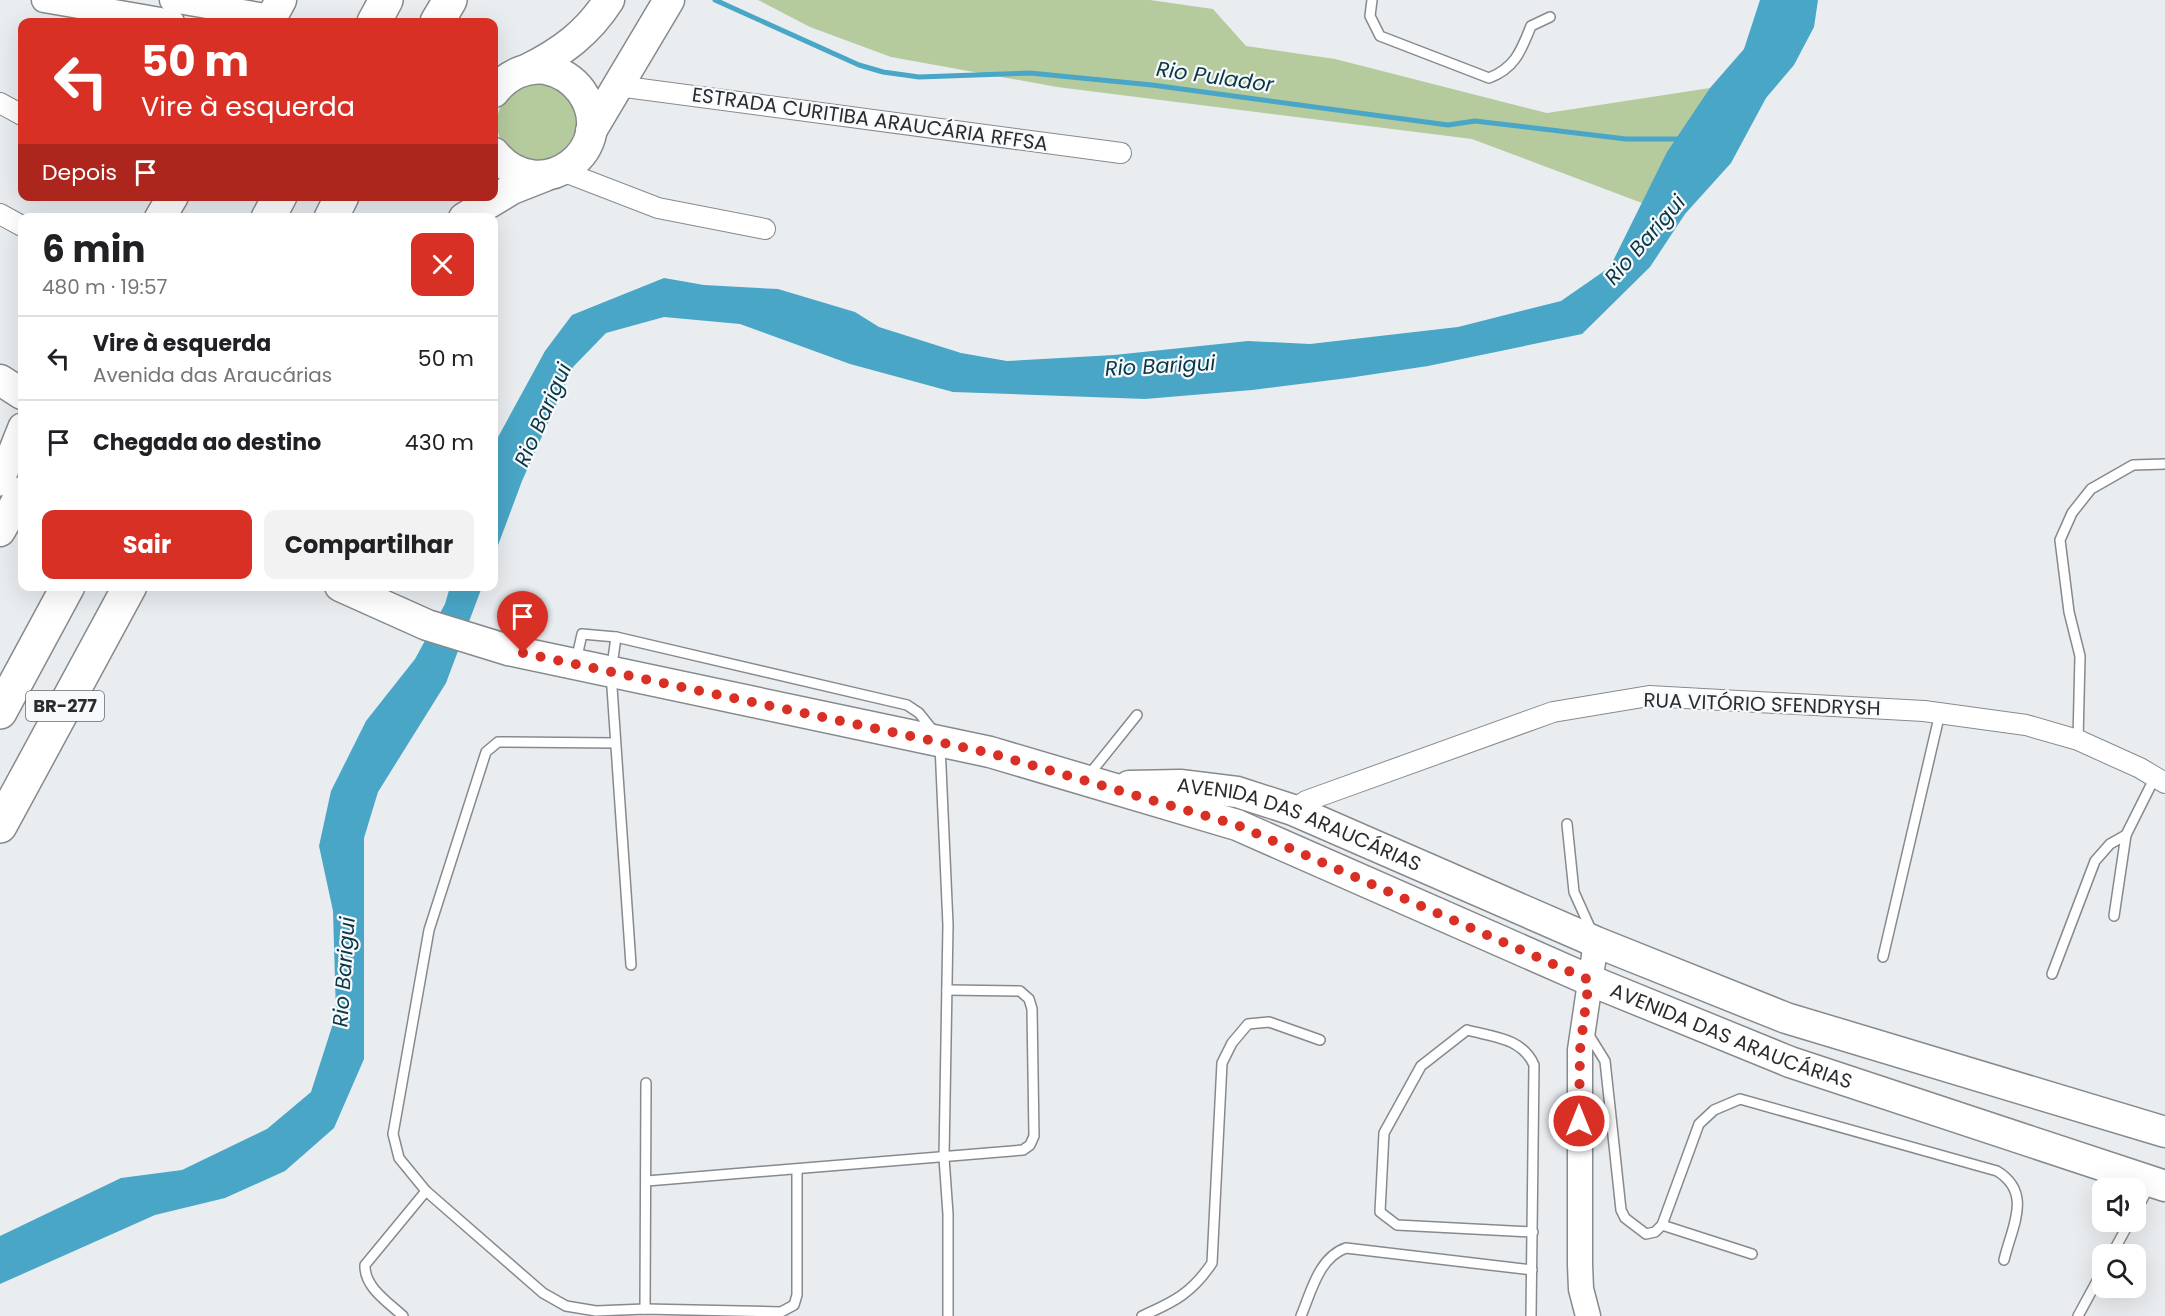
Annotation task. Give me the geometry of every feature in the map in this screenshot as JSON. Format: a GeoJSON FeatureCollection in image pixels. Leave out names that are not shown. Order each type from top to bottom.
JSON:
{"type":"FeatureCollection","features":[{"type":"Feature","properties":{"kind":"highway"},"geometry":{"type":"LineString","coordinates":[[376,18],[386,0]]}},
{"type":"Feature","properties":{"kind":"highway"},"geometry":{"type":"LineString","coordinates":[[439,18],[450,0]]}},
{"type":"Feature","properties":{"kind":"highway","name":"BR-277"},"geometry":{"type":"LineString","coordinates":[[0,712],[65,591]]}},
{"type":"Feature","properties":{"kind":"highway","name":"BR-277"},"geometry":{"type":"LineString","coordinates":[[0,826],[127,591]]}},
{"type":"Feature","properties":{"kind":"main road"},"geometry":{"type":"LineString","coordinates":[[507,77],[570,45],[587,30],[609,0]]}},
{"type":"Feature","properties":{"kind":"main road"},"geometry":{"type":"LineString","coordinates":[[498,197],[512,189],[553,174],[576,161],[586,147],[591,131],[669,0]]}},
{"type":"Feature","properties":{"kind":"main road"},"geometry":{"type":"LineString","coordinates":[[507,77],[545,69],[562,74],[576,84],[586,98],[591,114],[591,131]]}},
{"type":"Feature","properties":{"kind":"main road"},"geometry":{"type":"LineString","coordinates":[[498,158],[515,171],[530,176],[553,174]]}},
{"type":"Feature","properties":{"kind":"main road"},"geometry":{"type":"LineString","coordinates":[[472,213],[492,201]]}},
{"type":"Feature","properties":{"kind":"main road"},"geometry":{"type":"LineString","coordinates":[[0,380],[18,391]]}},
{"type":"Feature","properties":{"kind":"main road"},"geometry":{"type":"LineString","coordinates":[[0,482],[18,438]]}},
{"type":"Feature","properties":{"kind":"main road"},"geometry":{"type":"LineString","coordinates":[[0,531],[18,499]]}},
{"type":"Feature","properties":{"kind":"main road","name":"AVENIDA DAS ARAUCÁRIAS"},"geometry":{"type":"LineString","coordinates":[[351,591],[427,625],[484,643],[574,666],[940,741],[1237,825],[1589,980],[1790,1062],[2158,1184]]}},
{"type":"Feature","properties":{"kind":"main road","name":"AVENIDA DAS ARAUCÁRIAS"},"geometry":{"type":"LineString","coordinates":[[1095,784],[1191,786],[1237,792],[1293,810],[1596,942],[1786,1018],[2165,1132]]}},
{"type":"Feature","properties":{"kind":"main road"},"geometry":{"type":"LineString","coordinates":[[1237,825],[1258,822],[1293,810]]}},
{"type":"Feature","properties":{"kind":"street"},"geometry":{"type":"LineString","coordinates":[[44,0],[149,18]]}},
{"type":"Feature","properties":{"kind":"street"},"geometry":{"type":"LineString","coordinates":[[172,0],[279,16]]}},
{"type":"Feature","properties":{"kind":"street","name":"ESTRADA CURITIBA ARAUCÁRIA RFFSA"},"geometry":{"type":"LineString","coordinates":[[618,86],[1121,153]]}},
{"type":"Feature","properties":{"kind":"street"},"geometry":{"type":"LineString","coordinates":[[0,103],[18,113]]}},
{"type":"Feature","properties":{"kind":"street"},"geometry":{"type":"LineString","coordinates":[[553,174],[658,208],[765,229]]}},
{"type":"Feature","properties":{"kind":"street"},"geometry":{"type":"LineString","coordinates":[[0,214],[18,224]]}},
{"type":"Feature","properties":{"kind":"street","name":"RUA VITÓRIO SFENDRYSH"},"geometry":{"type":"LineString","coordinates":[[1293,810],[1306,801],[1553,712],[1649,696],[1940,713],[2026,725],[2078,740],[2160,780]]}},
{"type":"Feature","properties":{"kind":"street"},"geometry":{"type":"LineString","coordinates":[[1588,1316],[1581,1289],[1580,1264],[1579,1073],[1582,1025],[1596,942]]}},
{"type":"Feature","properties":{"kind":"lane"},"geometry":{"type":"LineString","coordinates":[[1372,0],[1370,16],[1380,36],[1489,78],[1505,72],[1521,52],[1531,26],[1550,17]]}},
{"type":"Feature","properties":{"kind":"lane"},"geometry":{"type":"LineString","coordinates":[[2078,740],[2080,656],[2069,612],[2060,540],[2072,513],[2091,489],[2133,465],[2165,464]]}},
{"type":"Feature","properties":{"kind":"lane"},"geometry":{"type":"LineString","coordinates":[[574,666],[582,634],[616,637],[907,705],[929,724],[940,741],[948,925],[944,1158],[948,1214],[948,1316]]}},
{"type":"Feature","properties":{"kind":"lane"},"geometry":{"type":"LineString","coordinates":[[616,637],[611,673],[631,964]]}},
{"type":"Feature","properties":{"kind":"lane"},"geometry":{"type":"LineString","coordinates":[[1883,957],[1940,713]]}},
{"type":"Feature","properties":{"kind":"lane"},"geometry":{"type":"LineString","coordinates":[[1095,784],[1137,715]]}},
{"type":"Feature","properties":{"kind":"lane"},"geometry":{"type":"LineString","coordinates":[[615,742],[498,742],[486,752],[429,930],[393,1134],[399,1158],[426,1191],[543,1293],[566,1306],[596,1313],[645,1309],[781,1312],[794,1305],[797,1170]]}},
{"type":"Feature","properties":{"kind":"lane"},"geometry":{"type":"LineString","coordinates":[[2114,916],[2126,836],[2160,780]]}},
{"type":"Feature","properties":{"kind":"lane"},"geometry":{"type":"LineString","coordinates":[[1567,824],[1574,892],[1596,942]]}},
{"type":"Feature","properties":{"kind":"lane"},"geometry":{"type":"LineString","coordinates":[[2052,974],[2095,861],[2110,844],[2126,836]]}},
{"type":"Feature","properties":{"kind":"lane"},"geometry":{"type":"LineString","coordinates":[[647,1181],[1023,1150],[1030,1145],[1034,1136],[1032,1009],[1029,999],[1020,991],[947,990]]}},
{"type":"Feature","properties":{"kind":"lane"},"geometry":{"type":"LineString","coordinates":[[1142,1316],[1185,1294],[1199,1283],[1212,1263],[1219,1095],[1222,1064],[1232,1042],[1248,1024],[1269,1022],[1320,1040]]}},
{"type":"Feature","properties":{"kind":"lane"},"geometry":{"type":"LineString","coordinates":[[1582,1025],[1605,1060],[1621,1210],[1625,1218],[1646,1234],[1655,1232],[1662,1226],[1699,1124],[1714,1110],[1740,1099],[1997,1171],[2006,1176],[2017,1190],[2019,1198],[2004,1260]]}},
{"type":"Feature","properties":{"kind":"lane"},"geometry":{"type":"LineString","coordinates":[[1531,1316],[1533,1232],[1534,1065],[1530,1055],[1518,1043],[1467,1030],[1421,1066],[1384,1133],[1380,1212],[1397,1225],[1533,1232]]}},
{"type":"Feature","properties":{"kind":"lane"},"geometry":{"type":"LineString","coordinates":[[645,1309],[643,1276],[647,1181],[646,1083]]}},
{"type":"Feature","properties":{"kind":"lane"},"geometry":{"type":"LineString","coordinates":[[2146,1199],[2158,1184]]}},
{"type":"Feature","properties":{"kind":"lane"},"geometry":{"type":"LineString","coordinates":[[403,1316],[370,1285],[364,1275],[365,1264],[426,1191]]}},
{"type":"Feature","properties":{"kind":"lane"},"geometry":{"type":"LineString","coordinates":[[1662,1226],[1752,1254]]}},
{"type":"Feature","properties":{"kind":"lane"},"geometry":{"type":"LineString","coordinates":[[1301,1316],[1327,1260],[1335,1252],[1346,1248],[1532,1270]]}},
{"type":"Feature","properties":{"kind":"lane"},"geometry":{"type":"LineString","coordinates":[[2078,1316],[2092,1290]]}},
{"type":"Feature","properties":{"kind":"green space"},"geometry":{"type":"Polygon","coordinates":[[[758,0],[1150,0],[1213,9],[1246,46],[1335,59],[1547,113],[1710,88],[1642,203],[1472,139],[1057,87],[891,57],[810,27],[758,0]]]}},
{"type":"Feature","properties":{"kind":"green space"},"geometry":{"type":"Polygon","coordinates":[[[529,84],[545,84],[559,90],[570,101],[576,115],[576,131],[570,145],[559,156],[545,162],[529,162],[515,156],[504,145],[498,131],[498,115],[504,101],[515,90],[529,84]]]}},
{"type":"Feature","properties":{"kind":"water","name":"Rio Barigui"},"geometry":{"type":"Polygon","coordinates":[[[1760,0],[1818,0],[1814,27],[1794,65],[1766,98],[1731,163],[1685,214],[1650,267],[1582,334],[1428,366],[1348,378],[1252,390],[1145,399],[953,392],[850,364],[740,324],[664,317],[606,333],[573,367],[522,481],[498,545],[498,437],[545,351],[572,315],[664,278],[704,285],[778,289],[855,312],[879,327],[961,353],[1007,361],[1114,355],[1248,341],[1310,344],[1458,327],[1561,301],[1610,267],[1667,152],[1710,88],[1744,49],[1760,0]]]}},
{"type":"Feature","properties":{"kind":"water","name":"Rio Barigui"},"geometry":{"type":"Polygon","coordinates":[[[449,591],[480,591],[446,683],[378,792],[364,838],[364,1059],[334,1128],[285,1171],[225,1198],[155,1215],[0,1284],[0,1236],[121,1178],[182,1170],[267,1129],[311,1092],[336,1014],[333,911],[319,846],[331,791],[366,721],[415,659],[445,604],[449,591]]]}},
{"type":"Feature","properties":{"kind":"waterway","name":"Rio Pulador"},"geometry":{"type":"LineString","coordinates":[[715,0],[859,65],[883,72],[919,77],[1030,73],[1152,85],[1448,125],[1475,121],[1626,139],[1683,139]]}},
{"type":"Feature","properties":{"kind":"route"},"geometry":{"type":"LineString","coordinates":[[523,653],[574,666],[919,736],[990,753],[1189,813],[1237,825],[1589,980],[1580,1050],[1579,1121]]}}]}
